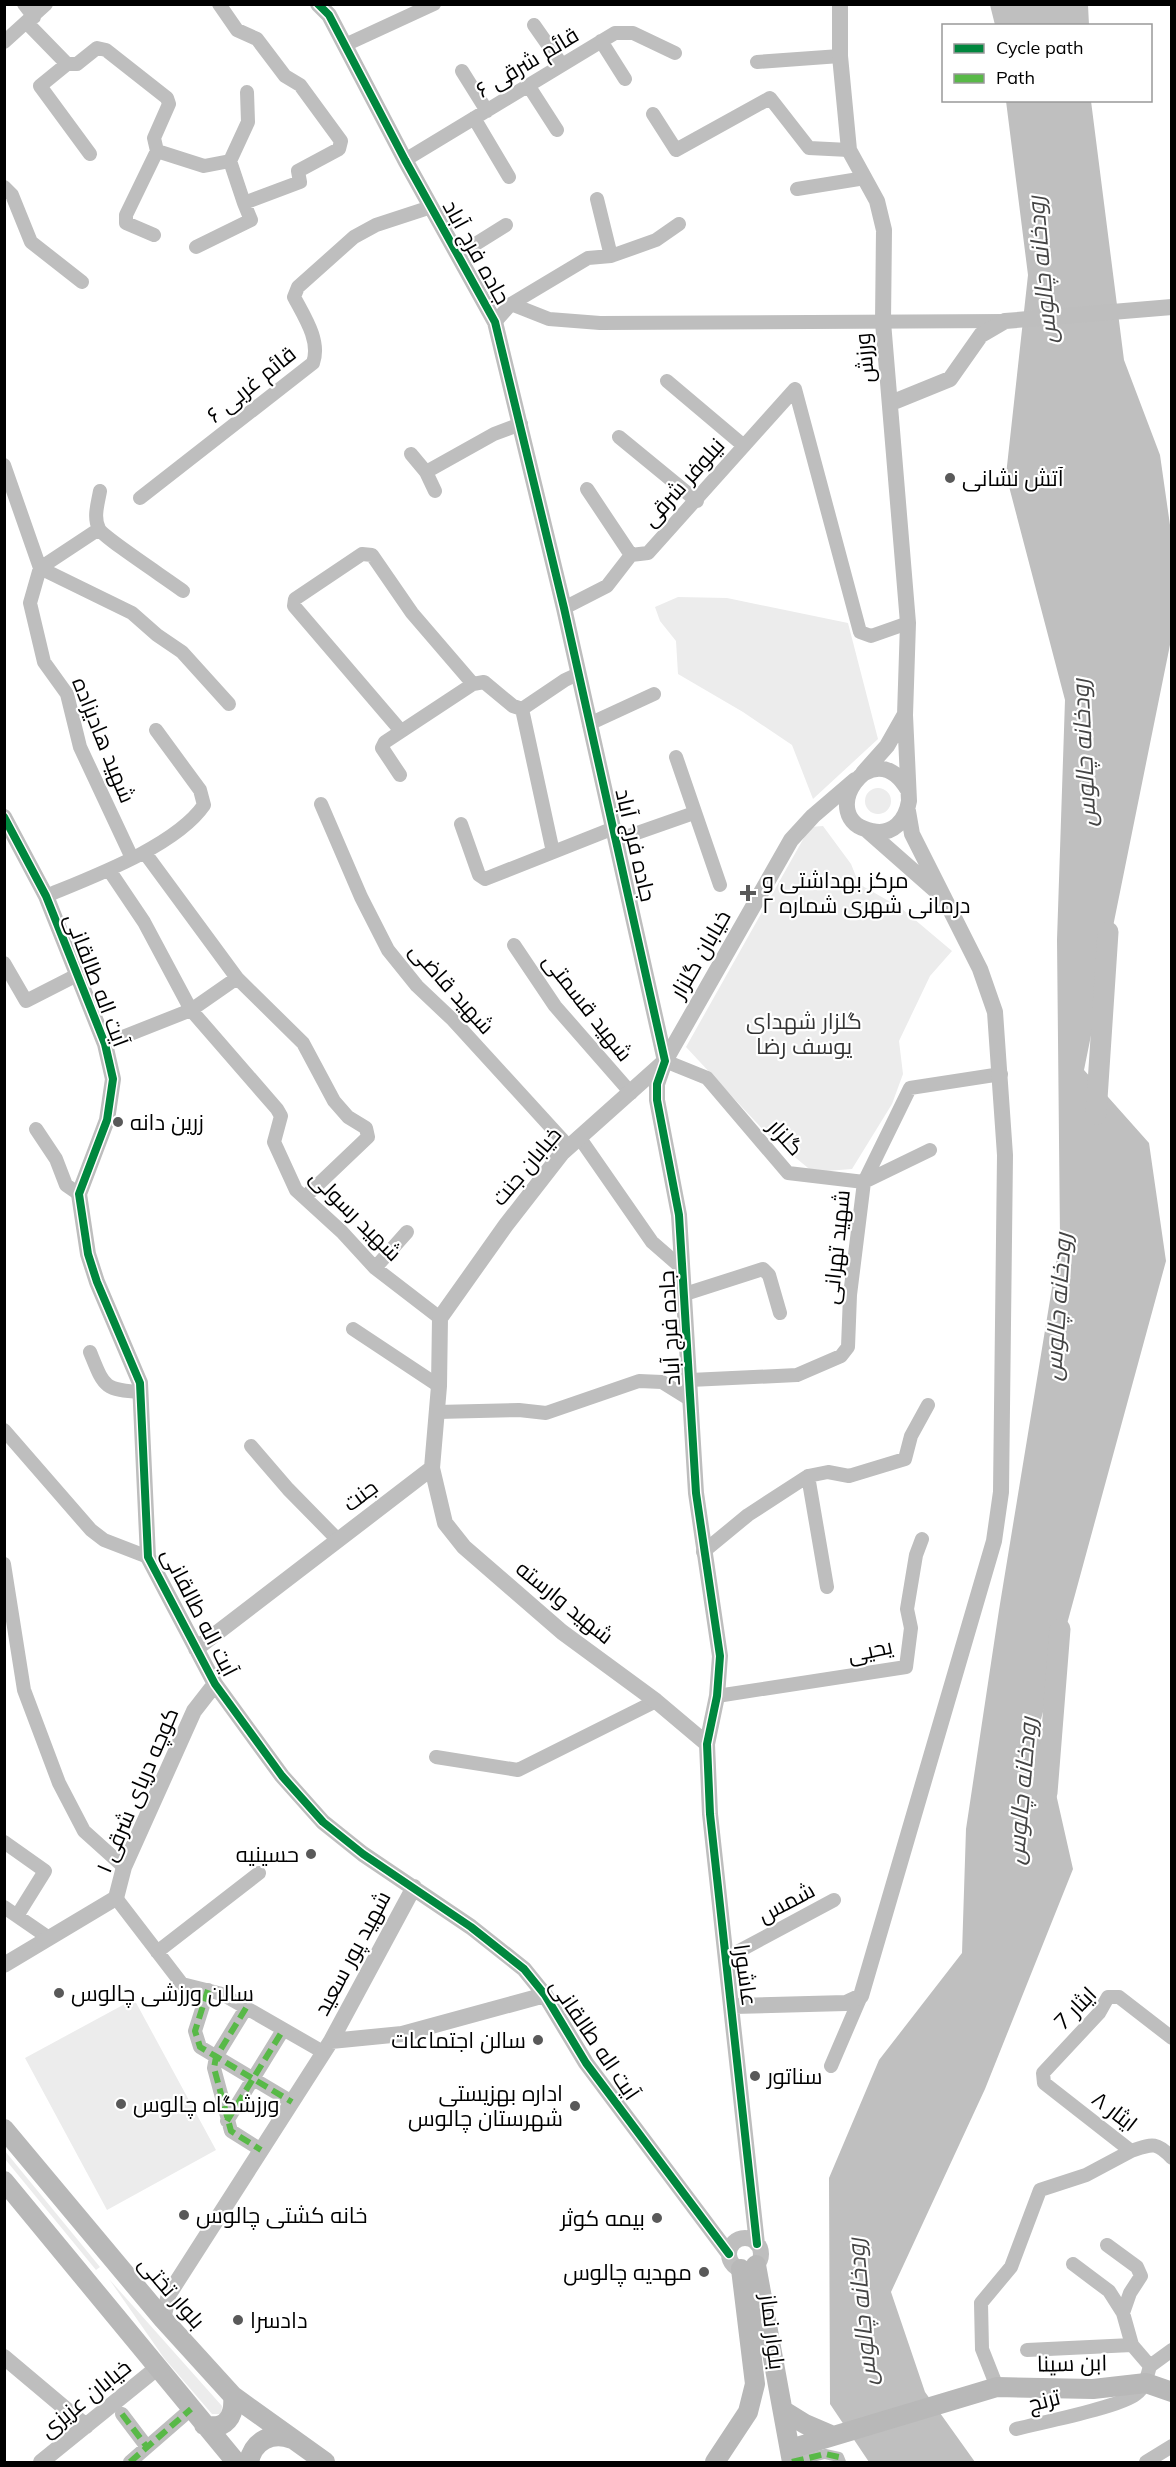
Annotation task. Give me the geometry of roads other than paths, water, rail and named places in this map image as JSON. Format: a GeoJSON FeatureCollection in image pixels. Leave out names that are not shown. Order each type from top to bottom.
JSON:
{"type":"FeatureCollection","features":[{"type":"Feature","properties":{"kind":"main road","name":"بلوار تختی"},"geometry":{"type":"LineString","coordinates":[[4,2129],[163,2319],[233,2396],[326,2463]]}},
{"type":"Feature","properties":{"kind":"main road"},"geometry":{"type":"LineString","coordinates":[[4,2181],[236,2463]]}},
{"type":"Feature","properties":{"kind":"main road","name":"بلوار نماز"},"geometry":{"type":"LineString","coordinates":[[744,2252],[784,2411],[792,2458]]}},
{"type":"Feature","properties":{"kind":"main road","name":"بلوار نماز"},"geometry":{"type":"LineString","coordinates":[[715,2463],[748,2412],[755,2384],[744,2252]]}},
{"type":"Feature","properties":{"kind":"main road","name":"ابن سینا"},"geometry":{"type":"LineString","coordinates":[[832,2436],[997,2387],[1093,2389],[1148,2374],[1172,2392]]}},
{"type":"Feature","properties":{"kind":"main road"},"geometry":{"type":"LineString","coordinates":[[204,2425],[217,2427],[229,2420],[234,2408],[233,2396]]}},
{"type":"Feature","properties":{"kind":"main road"},"geometry":{"type":"LineString","coordinates":[[784,2411],[805,2424],[832,2436]]}},
{"type":"Feature","properties":{"kind":"main road"},"geometry":{"type":"LineString","coordinates":[[249,2463],[255,2446],[263,2439],[283,2436],[292,2439]]}},
{"type":"Feature","properties":{"kind":"main road"},"geometry":{"type":"LineString","coordinates":[[792,2458],[832,2436]]}},
{"type":"Feature","properties":{"kind":"street"},"geometry":{"type":"LineString","coordinates":[[24,4],[31,20],[67,64]]}},
{"type":"Feature","properties":{"kind":"street"},"geometry":{"type":"LineString","coordinates":[[4,42],[31,20],[46,4]]}},
{"type":"Feature","properties":{"kind":"street"},"geometry":{"type":"LineString","coordinates":[[219,4],[237,30],[257,39],[285,76],[300,85],[341,141],[339,149],[298,171],[300,182],[244,203]]}},
{"type":"Feature","properties":{"kind":"street","name":"جاده فرج آباد"},"geometry":{"type":"LineString","coordinates":[[318,4],[329,15],[405,160],[495,322],[521,424],[616,834],[665,1061],[657,1084],[657,1100],[679,1215],[696,1493],[720,1656],[717,1696],[707,1744]]}},
{"type":"Feature","properties":{"kind":"street"},"geometry":{"type":"LineString","coordinates":[[345,45],[434,4]]}},
{"type":"Feature","properties":{"kind":"street","name":"ورزش"},"geometry":{"type":"LineString","coordinates":[[840,4],[840,56],[849,150],[877,201],[884,230],[883,322],[908,623],[904,715],[908,790]]}},
{"type":"Feature","properties":{"kind":"street"},"geometry":{"type":"LineString","coordinates":[[534,25],[562,65]]}},
{"type":"Feature","properties":{"kind":"street","name":"قائم شرقی ۶"},"geometry":{"type":"LineString","coordinates":[[405,160],[615,33],[633,33],[675,53]]}},
{"type":"Feature","properties":{"kind":"street"},"geometry":{"type":"LineString","coordinates":[[602,41],[625,79]]}},
{"type":"Feature","properties":{"kind":"street"},"geometry":{"type":"LineString","coordinates":[[90,154],[40,86],[67,64],[77,64],[97,48],[106,50],[166,98],[169,104],[154,138],[157,151],[126,215],[126,223],[154,235]]}},
{"type":"Feature","properties":{"kind":"street"},"geometry":{"type":"LineString","coordinates":[[757,62],[840,56]]}},
{"type":"Feature","properties":{"kind":"street"},"geometry":{"type":"LineString","coordinates":[[462,71],[487,111]]}},
{"type":"Feature","properties":{"kind":"street"},"geometry":{"type":"LineString","coordinates":[[528,85],[557,130]]}},
{"type":"Feature","properties":{"kind":"street"},"geometry":{"type":"LineString","coordinates":[[196,247],[251,220],[231,161],[248,122],[247,92]]}},
{"type":"Feature","properties":{"kind":"street"},"geometry":{"type":"LineString","coordinates":[[653,114],[676,150],[770,98],[809,148],[849,150]]}},
{"type":"Feature","properties":{"kind":"street"},"geometry":{"type":"LineString","coordinates":[[474,118],[509,177]]}},
{"type":"Feature","properties":{"kind":"street"},"geometry":{"type":"LineString","coordinates":[[157,151],[204,166],[231,161]]}},
{"type":"Feature","properties":{"kind":"street"},"geometry":{"type":"LineString","coordinates":[[797,189],[865,178]]}},
{"type":"Feature","properties":{"kind":"street"},"geometry":{"type":"LineString","coordinates":[[4,187],[12,195],[31,242],[82,282]]}},
{"type":"Feature","properties":{"kind":"street"},"geometry":{"type":"LineString","coordinates":[[597,199],[611,256]]}},
{"type":"Feature","properties":{"kind":"street","name":"قائم غربی ۶"},"geometry":{"type":"LineString","coordinates":[[140,498],[313,363],[316,355],[313,339],[294,297],[298,287],[354,237],[376,225],[431,207]]}},
{"type":"Feature","properties":{"kind":"street"},"geometry":{"type":"LineString","coordinates":[[495,322],[511,303],[588,258],[611,256],[656,240],[679,224]]}},
{"type":"Feature","properties":{"kind":"street"},"geometry":{"type":"LineString","coordinates":[[458,255],[506,225]]}},
{"type":"Feature","properties":{"kind":"street"},"geometry":{"type":"LineString","coordinates":[[511,303],[549,319],[600,323],[1007,321],[1167,307]]}},
{"type":"Feature","properties":{"kind":"street"},"geometry":{"type":"LineString","coordinates":[[891,403],[950,379],[981,335],[1007,321]]}},
{"type":"Feature","properties":{"kind":"street"},"geometry":{"type":"LineString","coordinates":[[667,381],[744,446]]}},
{"type":"Feature","properties":{"kind":"street","name":"نیلوفر شرقی"},"geometry":{"type":"LineString","coordinates":[[564,608],[607,586],[631,555],[648,553],[795,389],[860,632],[871,636],[908,623]]}},
{"type":"Feature","properties":{"kind":"street"},"geometry":{"type":"LineString","coordinates":[[426,472],[494,434],[521,424]]}},
{"type":"Feature","properties":{"kind":"street"},"geometry":{"type":"LineString","coordinates":[[619,436],[696,501]]}},
{"type":"Feature","properties":{"kind":"street"},"geometry":{"type":"LineString","coordinates":[[411,454],[426,472],[435,491]]}},
{"type":"Feature","properties":{"kind":"street"},"geometry":{"type":"LineString","coordinates":[[4,465],[39,568],[132,613],[157,636],[182,652],[229,704]]}},
{"type":"Feature","properties":{"kind":"street"},"geometry":{"type":"LineString","coordinates":[[587,489],[631,555]]}},
{"type":"Feature","properties":{"kind":"street"},"geometry":{"type":"LineString","coordinates":[[100,491],[96,515],[99,529],[112,542],[183,591]]}},
{"type":"Feature","properties":{"kind":"street"},"geometry":{"type":"LineString","coordinates":[[39,568],[99,529]]}},
{"type":"Feature","properties":{"kind":"street"},"geometry":{"type":"LineString","coordinates":[[401,731],[294,606],[295,599],[363,555],[372,555],[412,613],[473,684]]}},
{"type":"Feature","properties":{"kind":"street","name":"شهید هادیزاده"},"geometry":{"type":"LineString","coordinates":[[39,568],[30,603],[44,662],[67,694],[80,747],[138,856],[237,978],[303,1043],[334,1101],[348,1117],[366,1128],[368,1137],[305,1197]]}},
{"type":"Feature","properties":{"kind":"street"},"geometry":{"type":"LineString","coordinates":[[522,709],[578,674]]}},
{"type":"Feature","properties":{"kind":"street"},"geometry":{"type":"LineString","coordinates":[[400,775],[382,748],[384,742],[473,684],[484,682],[513,706],[522,709]]}},
{"type":"Feature","properties":{"kind":"street"},"geometry":{"type":"LineString","coordinates":[[589,724],[654,694]]}},
{"type":"Feature","properties":{"kind":"street"},"geometry":{"type":"LineString","coordinates":[[522,709],[554,852]]}},
{"type":"Feature","properties":{"kind":"street","name":"خیابان گلزار"},"geometry":{"type":"LineString","coordinates":[[665,1061],[792,840],[818,812],[859,777],[887,746],[904,715]]}},
{"type":"Feature","properties":{"kind":"street"},"geometry":{"type":"LineString","coordinates":[[46,896],[138,856],[198,815],[204,805],[200,790],[156,730]]}},
{"type":"Feature","properties":{"kind":"street"},"geometry":{"type":"LineString","coordinates":[[676,757],[720,885]]}},
{"type":"Feature","properties":{"kind":"street"},"geometry":{"type":"LineString","coordinates":[[831,2066],[861,1996],[996,1531],[1001,1492],[1005,1155],[995,1012],[981,969],[912,834],[908,811],[908,790],[902,781],[884,770],[859,777],[847,799],[853,820]]}},
{"type":"Feature","properties":{"kind":"street","name":"شهید قاضی"},"geometry":{"type":"LineString","coordinates":[[321,804],[361,897],[388,950],[417,986],[574,1142],[652,1242],[683,1269]]}},
{"type":"Feature","properties":{"kind":"street"},"geometry":{"type":"LineString","coordinates":[[868,831],[887,831],[896,826],[908,811]]}},
{"type":"Feature","properties":{"kind":"street"},"geometry":{"type":"LineString","coordinates":[[818,812],[853,820],[943,897]]}},
{"type":"Feature","properties":{"kind":"street"},"geometry":{"type":"LineString","coordinates":[[461,824],[479,875],[485,879],[554,852],[694,813]]}},
{"type":"Feature","properties":{"kind":"street","name":"آیت اله طالقانی"},"geometry":{"type":"LineString","coordinates":[[4,817],[46,896],[105,1044],[113,1078],[107,1120],[79,1194],[88,1254],[97,1282],[140,1383],[148,1557],[215,1684],[282,1776],[323,1822],[363,1854],[471,1927],[524,1969],[545,1995],[586,2063],[710,2228],[744,2252]]}},
{"type":"Feature","properties":{"kind":"street","name":"شهید رسولی"},"geometry":{"type":"LineString","coordinates":[[109,870],[144,922],[192,1010],[278,1109],[281,1116],[274,1142],[296,1190],[375,1268],[440,1318]]}},
{"type":"Feature","properties":{"kind":"street","name":"شهید قسمتی"},"geometry":{"type":"LineString","coordinates":[[514,945],[555,1005],[631,1094]]}},
{"type":"Feature","properties":{"kind":"street"},"geometry":{"type":"LineString","coordinates":[[4,963],[26,1001],[77,975]]}},
{"type":"Feature","properties":{"kind":"street"},"geometry":{"type":"LineString","coordinates":[[105,1044],[192,1010],[237,978]]}},
{"type":"Feature","properties":{"kind":"street","name":"خیابان جنت"},"geometry":{"type":"LineString","coordinates":[[440,1318],[506,1225],[574,1142],[631,1094],[665,1061]]}},
{"type":"Feature","properties":{"kind":"street","name":"گلزار"},"geometry":{"type":"LineString","coordinates":[[665,1061],[707,1078],[788,1173],[864,1182]]}},
{"type":"Feature","properties":{"kind":"street","name":"شهید تهرانی"},"geometry":{"type":"LineString","coordinates":[[690,1380],[797,1375],[841,1356],[848,1347],[850,1295],[864,1182],[910,1088],[1001,1074]]}},
{"type":"Feature","properties":{"kind":"street"},"geometry":{"type":"LineString","coordinates":[[36,1129],[56,1160],[66,1185],[79,1194]]}},
{"type":"Feature","properties":{"kind":"street"},"geometry":{"type":"LineString","coordinates":[[864,1182],[930,1150]]}},
{"type":"Feature","properties":{"kind":"street"},"geometry":{"type":"LineString","coordinates":[[375,1268],[407,1232]]}},
{"type":"Feature","properties":{"kind":"street"},"geometry":{"type":"LineString","coordinates":[[685,1294],[763,1269],[769,1275],[780,1313]]}},
{"type":"Feature","properties":{"kind":"street"},"geometry":{"type":"LineString","coordinates":[[432,1468],[439,1386],[440,1318]]}},
{"type":"Feature","properties":{"kind":"street"},"geometry":{"type":"LineString","coordinates":[[353,1329],[439,1386]]}},
{"type":"Feature","properties":{"kind":"street"},"geometry":{"type":"LineString","coordinates":[[90,1352],[102,1381],[115,1390],[141,1392]]}},
{"type":"Feature","properties":{"kind":"street"},"geometry":{"type":"LineString","coordinates":[[437,1412],[519,1410],[546,1413],[639,1381],[662,1382],[691,1400]]}},
{"type":"Feature","properties":{"kind":"street"},"geometry":{"type":"LineString","coordinates":[[704,1552],[748,1515],[808,1476],[828,1472],[849,1476],[905,1459],[911,1436],[928,1405]]}},
{"type":"Feature","properties":{"kind":"street"},"geometry":{"type":"LineString","coordinates":[[4,1430],[91,1530],[104,1540],[148,1557]]}},
{"type":"Feature","properties":{"kind":"street"},"geometry":{"type":"LineString","coordinates":[[251,1446],[288,1489],[338,1540]]}},
{"type":"Feature","properties":{"kind":"street","name":"جنت"},"geometry":{"type":"LineString","coordinates":[[196,1649],[432,1468]]}},
{"type":"Feature","properties":{"kind":"street","name":"شهید وارسته"},"geometry":{"type":"LineString","coordinates":[[432,1468],[444,1523],[464,1547],[562,1632],[656,1701],[707,1744]]}},
{"type":"Feature","properties":{"kind":"street"},"geometry":{"type":"LineString","coordinates":[[808,1476],[827,1587]]}},
{"type":"Feature","properties":{"kind":"street","name":"یحیی"},"geometry":{"type":"LineString","coordinates":[[717,1696],[906,1667],[911,1628],[907,1609],[916,1555],[922,1539]]}},
{"type":"Feature","properties":{"kind":"street"},"geometry":{"type":"LineString","coordinates":[[4,1564],[24,1690],[59,1783],[84,1831],[124,1867]]}},
{"type":"Feature","properties":{"kind":"street","name":"کوچه دریای شرقی ۱"},"geometry":{"type":"LineString","coordinates":[[4,1965],[116,1898],[124,1867],[194,1711],[215,1684]]}},
{"type":"Feature","properties":{"kind":"street"},"geometry":{"type":"LineString","coordinates":[[436,1757],[518,1770],[656,1701]]}},
{"type":"Feature","properties":{"kind":"street","name":"عاشورا"},"geometry":{"type":"LineString","coordinates":[[707,1744],[715,1878],[733,2006],[753,2211],[744,2252]]}},
{"type":"Feature","properties":{"kind":"street"},"geometry":{"type":"LineString","coordinates":[[4,1842],[45,1871],[17,1916]]}},
{"type":"Feature","properties":{"kind":"street"},"geometry":{"type":"LineString","coordinates":[[157,1952],[259,1873]]}},
{"type":"Feature","properties":{"kind":"street","name":"شهید پور سعید"},"geometry":{"type":"LineString","coordinates":[[163,2319],[169,2294],[327,2047],[414,1887]]}},
{"type":"Feature","properties":{"kind":"street"},"geometry":{"type":"LineString","coordinates":[[116,1898],[182,1984],[222,1994],[283,2030],[327,2047]]}},
{"type":"Feature","properties":{"kind":"street","name":"شمس"},"geometry":{"type":"LineString","coordinates":[[726,1959],[834,1900]]}},
{"type":"Feature","properties":{"kind":"street"},"geometry":{"type":"LineString","coordinates":[[4,1907],[49,1938]]}},
{"type":"Feature","properties":{"kind":"street"},"geometry":{"type":"LineString","coordinates":[[208,1990],[195,2031],[200,2047],[292,2102]]}},
{"type":"Feature","properties":{"kind":"street","name":"شهید پور سعید"},"geometry":{"type":"LineString","coordinates":[[327,2047],[402,2034],[545,1995]]}},
{"type":"Feature","properties":{"kind":"street"},"geometry":{"type":"LineString","coordinates":[[733,2006],[846,2003],[861,1996]]}},
{"type":"Feature","properties":{"kind":"street","name":"ایثار 7"},"geometry":{"type":"LineString","coordinates":[[1043,2073],[1098,2013],[1108,1997],[1119,1997],[1172,2038]]}},
{"type":"Feature","properties":{"kind":"street"},"geometry":{"type":"LineString","coordinates":[[246,2008],[216,2057],[214,2068],[231,2131],[261,2150]]}},
{"type":"Feature","properties":{"kind":"street"},"geometry":{"type":"LineString","coordinates":[[227,2121],[283,2030]]}},
{"type":"Feature","properties":{"kind":"street","name":"ایثار ۸"},"geometry":{"type":"LineString","coordinates":[[1043,2073],[1044,2083],[1131,2151],[1150,2144],[1161,2146],[1172,2158]]}},
{"type":"Feature","properties":{"kind":"street"},"geometry":{"type":"LineString","coordinates":[[997,2387],[982,2349],[981,2303],[1011,2267],[1040,2190],[1086,2175],[1131,2151]]}},
{"type":"Feature","properties":{"kind":"street"},"geometry":{"type":"LineString","coordinates":[[1107,2245],[1137,2267],[1141,2276],[1130,2293],[1123,2313]]}},
{"type":"Feature","properties":{"kind":"street"},"geometry":{"type":"LineString","coordinates":[[1073,2264],[1109,2290],[1123,2313],[1132,2345],[1148,2374]]}},
{"type":"Feature","properties":{"kind":"street"},"geometry":{"type":"LineString","coordinates":[[144,2296],[159,2298],[169,2294]]}},
{"type":"Feature","properties":{"kind":"street"},"geometry":{"type":"LineString","coordinates":[[1026,2350],[1132,2345]]}},
{"type":"Feature","properties":{"kind":"street","name":"ترنج"},"geometry":{"type":"LineString","coordinates":[[1016,2429],[1135,2396],[1148,2374],[1172,2350]]}},
{"type":"Feature","properties":{"kind":"street"},"geometry":{"type":"LineString","coordinates":[[4,2357],[86,2426]]}},
{"type":"Feature","properties":{"kind":"street","name":"خیابان عزیزی"},"geometry":{"type":"LineString","coordinates":[[41,2463],[157,2368]]}},
{"type":"Feature","properties":{"kind":"street"},"geometry":{"type":"LineString","coordinates":[[130,2463],[191,2409]]}},
{"type":"Feature","properties":{"kind":"street"},"geometry":{"type":"LineString","coordinates":[[122,2414],[147,2448]]}},
{"type":"Feature","properties":{"kind":"street"},"geometry":{"type":"LineString","coordinates":[[1146,2463],[1172,2446]]}},
{"type":"Feature","properties":{"kind":"street"},"geometry":{"type":"LineString","coordinates":[[792,2458],[825,2454],[839,2457],[842,2463]]}},
{"type":"Feature","properties":{"kind":"water"},"geometry":{"type":"Polygon","coordinates":[[[990,5],[1088,5],[1089,24],[995,24],[990,5]]]}},
{"type":"Feature","properties":{"kind":"water"},"geometry":{"type":"Polygon","coordinates":[[[1006,102],[1091,102],[1124,360],[1160,455],[1172,539],[1172,635],[1084,1070],[1149,1143],[1166,1261],[1040,1723],[1073,1869],[985,2089],[891,2292],[925,2392],[975,2462],[869,2462],[830,2404],[829,2178],[879,2060],[962,1953],[966,1829],[999,1610],[1060,1239],[1057,940],[1065,700],[1006,475],[1028,275],[1006,102]]]}},
{"type":"Feature","properties":{"kind":"waterway","name":"رودخانه چالوس"},"geometry":{"type":"LineString","coordinates":[[1096,1114],[1108,932]]}},
{"type":"Feature","properties":{"kind":"waterway","name":"رودخانه چالوس"},"geometry":{"type":"LineString","coordinates":[[1047,1793],[1060,1629]]}},
{"type":"Feature","properties":{"kind":"place","name":"آتش نشانی"},"geometry":{"type":"Point","coordinates":[950,478]}},
{"type":"Feature","properties":{"kind":"place","name":"مرکز بهداشتی و درمانی شهری شماره ۲"},"geometry":{"type":"Point","coordinates":[748,893]}},
{"type":"Feature","properties":{"kind":"place","name":"زرین دانه"},"geometry":{"type":"Point","coordinates":[118,1122]}},
{"type":"Feature","properties":{"kind":"place","name":"حسینیه"},"geometry":{"type":"Point","coordinates":[311,1854]}},
{"type":"Feature","properties":{"kind":"place","name":"سالن ورزشی چالوس"},"geometry":{"type":"Point","coordinates":[59,1993]}},
{"type":"Feature","properties":{"kind":"place","name":"سالن اجتماعات"},"geometry":{"type":"Point","coordinates":[538,2040]}},
{"type":"Feature","properties":{"kind":"place","name":"سناتور"},"geometry":{"type":"Point","coordinates":[755,2076]}},
{"type":"Feature","properties":{"kind":"place","name":"ورزشگاه چالوس"},"geometry":{"type":"Point","coordinates":[121,2104]}},
{"type":"Feature","properties":{"kind":"place","name":"اداره بهزیستی شهرستان چالوس"},"geometry":{"type":"Point","coordinates":[575,2106]}},
{"type":"Feature","properties":{"kind":"place","name":"خانه کشتی چالوس"},"geometry":{"type":"Point","coordinates":[184,2215]}},
{"type":"Feature","properties":{"kind":"place","name":"بیمه کوثر"},"geometry":{"type":"Point","coordinates":[657,2218]}},
{"type":"Feature","properties":{"kind":"place","name":"مهدیه چالوس"},"geometry":{"type":"Point","coordinates":[704,2272]}},
{"type":"Feature","properties":{"kind":"place","name":"دادسرا"},"geometry":{"type":"Point","coordinates":[238,2320]}},
{"type":"Feature","properties":{"kind":"park label","name":"گلزار شهدای یوسف رضا"},"geometry":{"type":"Point","coordinates":[804,1034]}}]}
